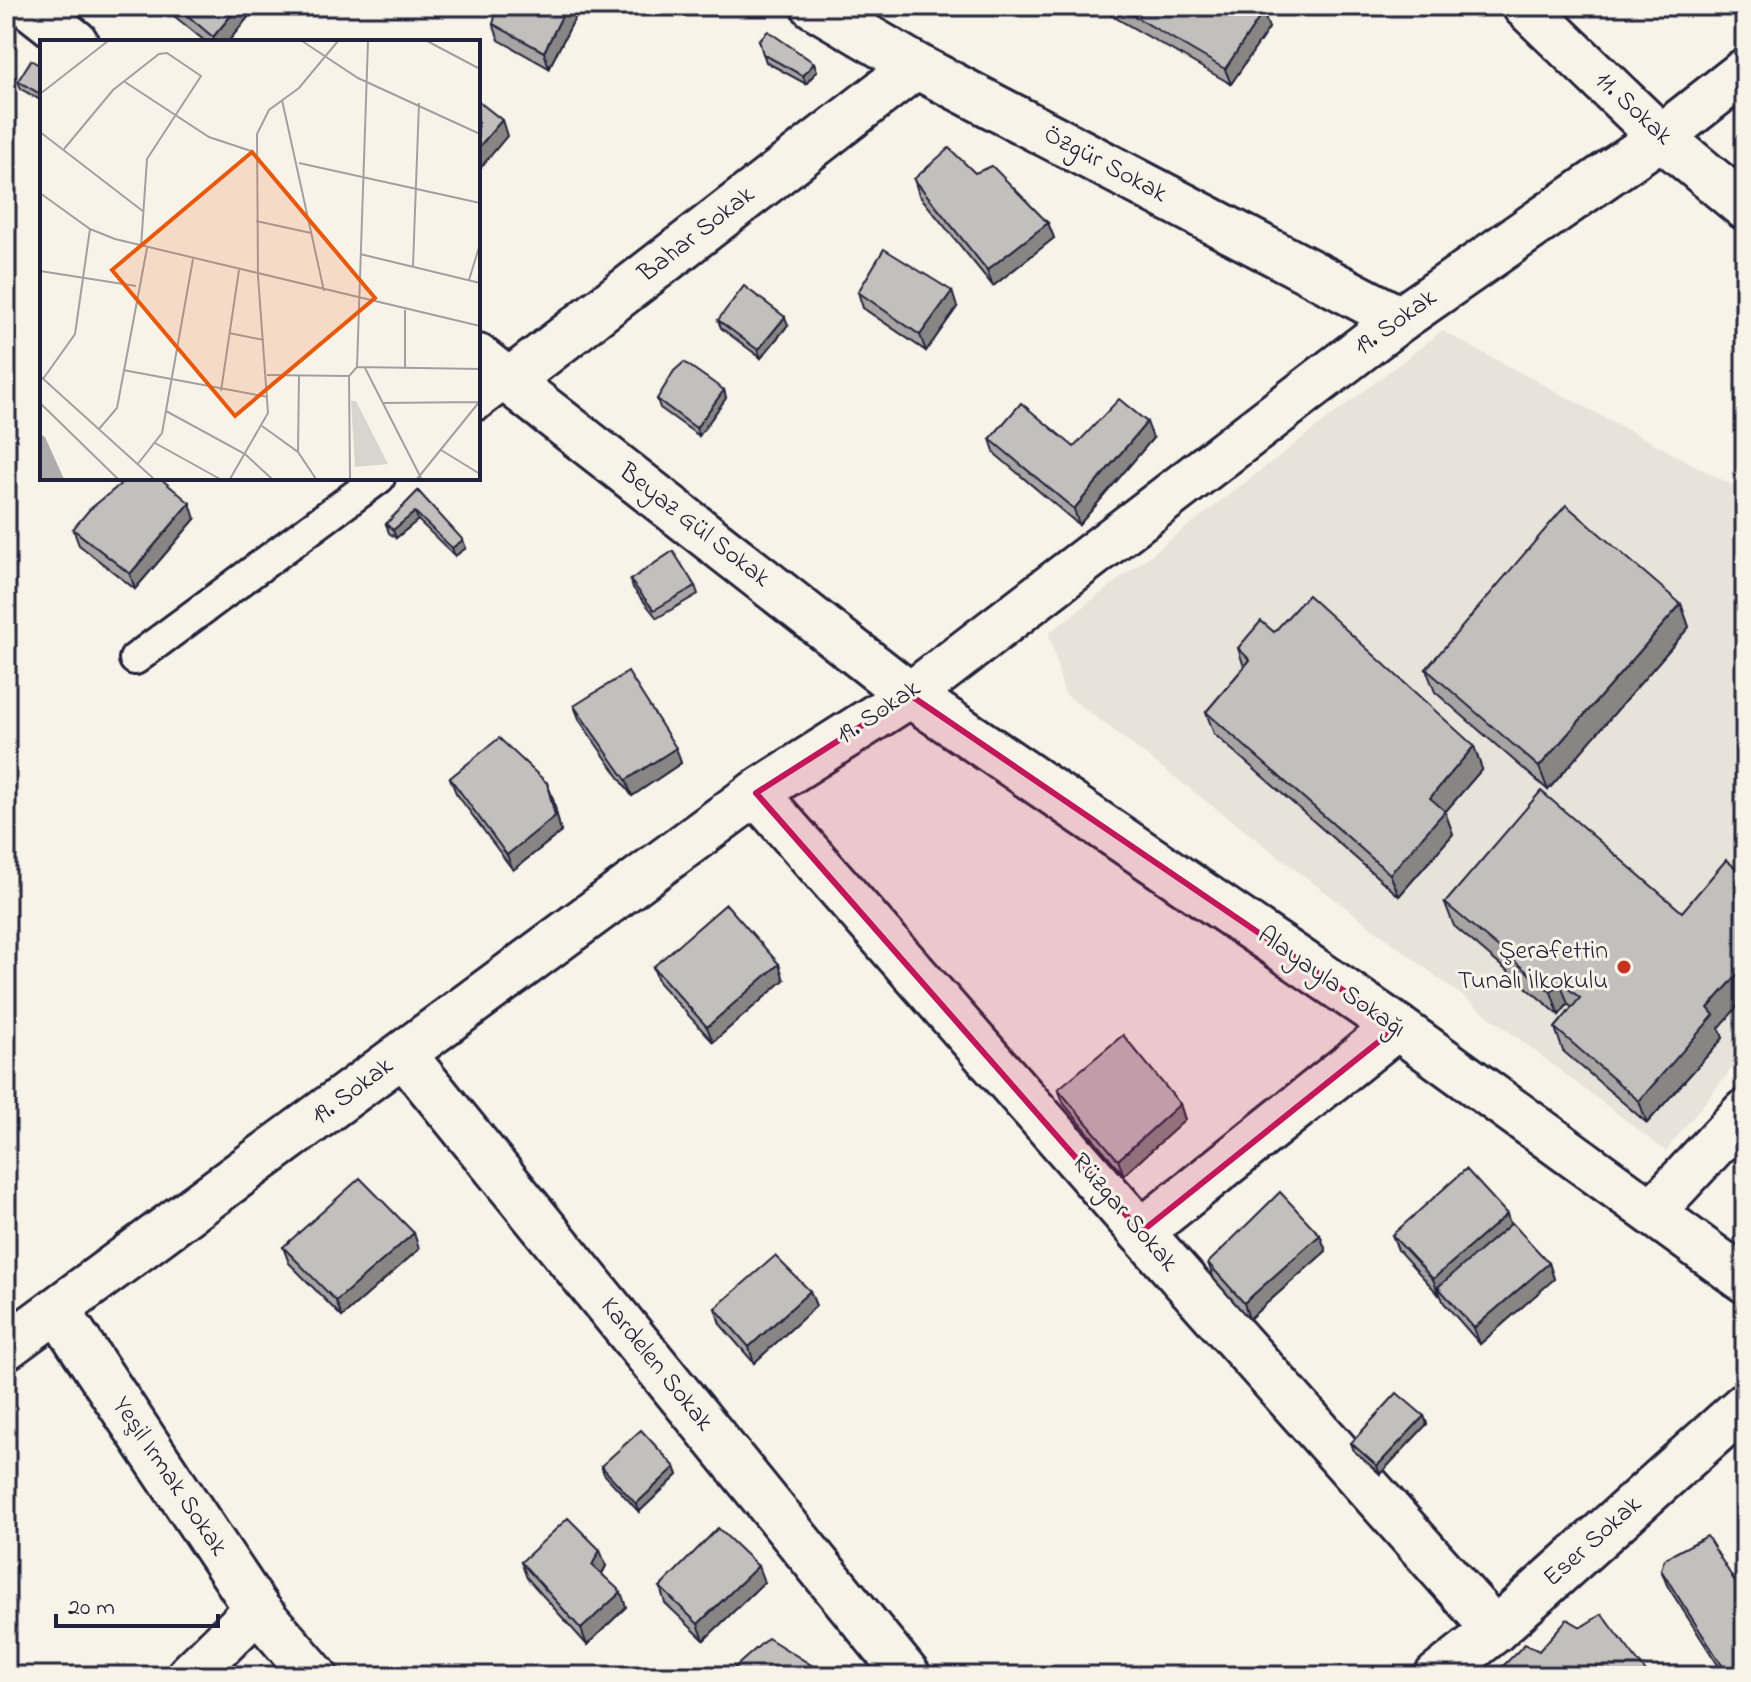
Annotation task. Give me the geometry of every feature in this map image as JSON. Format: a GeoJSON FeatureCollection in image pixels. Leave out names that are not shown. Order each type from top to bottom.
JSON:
{"type":"FeatureCollection","features":[{"type":"Feature","properties":{"kind":"street"},"geometry":{"type":"LineString","coordinates":[[29,6],[72,40]]}},
{"type":"Feature","properties":{"kind":"street","name":"Özgür Sokak"},"geometry":{"type":"LineString","coordinates":[[814,6],[916,66],[1400,319]]}},
{"type":"Feature","properties":{"kind":"street","name":"11. Sokak"},"geometry":{"type":"LineString","coordinates":[[1525,6],[1661,137],[1745,207]]}},
{"type":"Feature","properties":{"kind":"street","name":"Bahar Sokak"},"geometry":{"type":"LineString","coordinates":[[488,381],[916,66]]}},
{"type":"Feature","properties":{"kind":"street","name":"19. Sokak"},"geometry":{"type":"LineString","coordinates":[[8,1341],[58,1311],[756,793],[910,695],[1400,319],[1661,137],[1745,71]]}},
{"type":"Feature","properties":{"kind":"street","name":"Beyaz Gül Sokak"},"geometry":{"type":"LineString","coordinates":[[488,381],[910,695]]}},
{"type":"Feature","properties":{"kind":"street","name":"Alayayla Sokağı"},"geometry":{"type":"LineString","coordinates":[[910,695],[1397,1027],[1745,1280]]}},
{"type":"Feature","properties":{"kind":"street","name":"Rüzgar Sokak"},"geometry":{"type":"LineString","coordinates":[[756,793],[1495,1630]]}},
{"type":"Feature","properties":{"kind":"street"},"geometry":{"type":"LineString","coordinates":[[1141,1232],[1397,1027]]}},
{"type":"Feature","properties":{"kind":"street","name":"Kardelen Sokak"},"geometry":{"type":"LineString","coordinates":[[404,1055],[908,1676]]}},
{"type":"Feature","properties":{"kind":"street"},"geometry":{"type":"LineString","coordinates":[[1652,1212],[1745,1112]]}},
{"type":"Feature","properties":{"kind":"street","name":"Yeşil Irmak Sokak"},"geometry":{"type":"LineString","coordinates":[[58,1311],[257,1609],[315,1676]]}},
{"type":"Feature","properties":{"kind":"street","name":"Eser Sokak"},"geometry":{"type":"LineString","coordinates":[[1437,1676],[1495,1630],[1745,1405]]}},
{"type":"Feature","properties":{"kind":"street"},"geometry":{"type":"LineString","coordinates":[[189,1676],[257,1609]]}},
{"type":"Feature","properties":{"kind":"lane"},"geometry":{"type":"LineString","coordinates":[[135,659],[376,480]]}},
{"type":"Feature","properties":{"kind":"highlighted area"},"geometry":{"type":"Polygon","coordinates":[[[910,695],[1397,1027],[1141,1232],[756,793],[910,695]]]}},
{"type":"Feature","properties":{"kind":"shaded area"},"geometry":{"type":"Polygon","coordinates":[[[1442,331],[1745,492],[1745,1052],[1666,1151],[1064,693],[1049,633],[1442,331]]]}},
{"type":"Feature","properties":{"kind":"building"},"geometry":{"type":"Polygon","coordinates":[[[176,6],[239,6],[213,37],[176,6]]]}},
{"type":"Feature","properties":{"kind":"building"},"geometry":{"type":"Polygon","coordinates":[[[498,6],[567,6],[544,52],[493,24],[498,6]]]}},
{"type":"Feature","properties":{"kind":"building"},"geometry":{"type":"Polygon","coordinates":[[[1117,6],[1254,6],[1263,12],[1225,69],[1117,6]]]}},
{"type":"Feature","properties":{"kind":"building"},"geometry":{"type":"Polygon","coordinates":[[[768,31],[814,63],[803,76],[763,54],[759,40],[768,31]]]}},
{"type":"Feature","properties":{"kind":"building"},"geometry":{"type":"Polygon","coordinates":[[[31,60],[40,66],[40,94],[18,81],[31,60]]]}},
{"type":"Feature","properties":{"kind":"building"},"geometry":{"type":"Polygon","coordinates":[[[480,103],[502,120],[480,146],[480,103]]]}},
{"type":"Feature","properties":{"kind":"building"},"geometry":{"type":"Polygon","coordinates":[[[949,148],[975,173],[992,166],[1048,223],[987,270],[914,179],[949,148]]]}},
{"type":"Feature","properties":{"kind":"building"},"geometry":{"type":"Polygon","coordinates":[[[884,249],[952,291],[920,335],[858,292],[884,249]]]}},
{"type":"Feature","properties":{"kind":"building"},"geometry":{"type":"Polygon","coordinates":[[[744,286],[785,317],[758,350],[718,320],[744,286]]]}},
{"type":"Feature","properties":{"kind":"building"},"geometry":{"type":"Polygon","coordinates":[[[684,362],[724,390],[696,428],[657,399],[674,371],[684,362]]]}},
{"type":"Feature","properties":{"kind":"building"},"geometry":{"type":"Polygon","coordinates":[[[1119,399],[1147,422],[1074,509],[990,439],[1021,403],[1074,447],[1119,399]]]}},
{"type":"Feature","properties":{"kind":"building"},"geometry":{"type":"Polygon","coordinates":[[[126,480],[162,480],[190,503],[130,574],[73,529],[89,510],[126,480]]]}},
{"type":"Feature","properties":{"kind":"building"},"geometry":{"type":"Polygon","coordinates":[[[418,491],[463,540],[452,548],[415,512],[393,530],[386,524],[418,491]]]}},
{"type":"Feature","properties":{"kind":"building"},"geometry":{"type":"Polygon","coordinates":[[[1566,505],[1681,604],[1539,767],[1426,669],[1566,505]]]}},
{"type":"Feature","properties":{"kind":"building"},"geometry":{"type":"Polygon","coordinates":[[[673,551],[695,586],[654,610],[630,580],[673,551]]]}},
{"type":"Feature","properties":{"kind":"building"},"geometry":{"type":"Polygon","coordinates":[[[1308,595],[1474,746],[1430,798],[1445,811],[1390,874],[1206,712],[1250,660],[1238,648],[1261,621],[1274,632],[1308,595]]]}},
{"type":"Feature","properties":{"kind":"building"},"geometry":{"type":"Polygon","coordinates":[[[628,672],[676,748],[626,780],[574,706],[628,672]]]}},
{"type":"Feature","properties":{"kind":"building"},"geometry":{"type":"Polygon","coordinates":[[[499,738],[547,783],[555,816],[507,855],[450,778],[499,738]]]}},
{"type":"Feature","properties":{"kind":"building","name":"Şerafettin Tunalı İlkokulu"},"geometry":{"type":"Polygon","coordinates":[[[1541,791],[1682,912],[1726,860],[1745,876],[1745,966],[1708,1008],[1714,1015],[1639,1101],[1555,1028],[1580,998],[1560,982],[1551,992],[1445,903],[1541,791]]]}},
{"type":"Feature","properties":{"kind":"building"},"geometry":{"type":"Polygon","coordinates":[[[726,904],[779,964],[707,1027],[653,967],[726,904]]]}},
{"type":"Feature","properties":{"kind":"building"},"geometry":{"type":"Polygon","coordinates":[[[1123,1035],[1180,1104],[1118,1160],[1058,1089],[1123,1035]]]}},
{"type":"Feature","properties":{"kind":"building"},"geometry":{"type":"Polygon","coordinates":[[[1466,1169],[1507,1214],[1433,1279],[1392,1235],[1466,1169]]]}},
{"type":"Feature","properties":{"kind":"building"},"geometry":{"type":"Polygon","coordinates":[[[360,1178],[414,1233],[336,1301],[283,1247],[360,1178]]]}},
{"type":"Feature","properties":{"kind":"building"},"geometry":{"type":"Polygon","coordinates":[[[1280,1192],[1320,1235],[1244,1303],[1208,1263],[1280,1192]]]}},
{"type":"Feature","properties":{"kind":"building"},"geometry":{"type":"Polygon","coordinates":[[[1512,1223],[1549,1263],[1474,1328],[1438,1287],[1512,1223]]]}},
{"type":"Feature","properties":{"kind":"building"},"geometry":{"type":"Polygon","coordinates":[[[775,1256],[810,1291],[749,1347],[715,1308],[775,1256]]]}},
{"type":"Feature","properties":{"kind":"building"},"geometry":{"type":"Polygon","coordinates":[[[1397,1393],[1424,1416],[1377,1466],[1351,1443],[1397,1393]]]}},
{"type":"Feature","properties":{"kind":"building"},"geometry":{"type":"Polygon","coordinates":[[[641,1430],[675,1467],[636,1504],[601,1466],[641,1430]]]}},
{"type":"Feature","properties":{"kind":"building"},"geometry":{"type":"Polygon","coordinates":[[[568,1518],[600,1550],[592,1565],[621,1592],[581,1629],[521,1562],[568,1518]]]}},
{"type":"Feature","properties":{"kind":"building"},"geometry":{"type":"Polygon","coordinates":[[[718,1528],[758,1566],[698,1624],[660,1587],[718,1528]]]}},
{"type":"Feature","properties":{"kind":"building"},"geometry":{"type":"Polygon","coordinates":[[[1707,1536],[1745,1598],[1745,1662],[1727,1673],[1661,1570],[1664,1559],[1707,1536]]]}},
{"type":"Feature","properties":{"kind":"building"},"geometry":{"type":"Polygon","coordinates":[[[1602,1614],[1649,1676],[1505,1676],[1502,1667],[1525,1644],[1539,1651],[1567,1619],[1581,1627],[1602,1614]]]}},
{"type":"Feature","properties":{"kind":"building"},"geometry":{"type":"Polygon","coordinates":[[[768,1638],[816,1668],[813,1676],[725,1676],[768,1638]]]}},
{"type":"Feature","properties":{"kind":"place","name":"Şerafettin Tunalı İlkokulu"},"geometry":{"type":"Point","coordinates":[1624,967]}}]}
